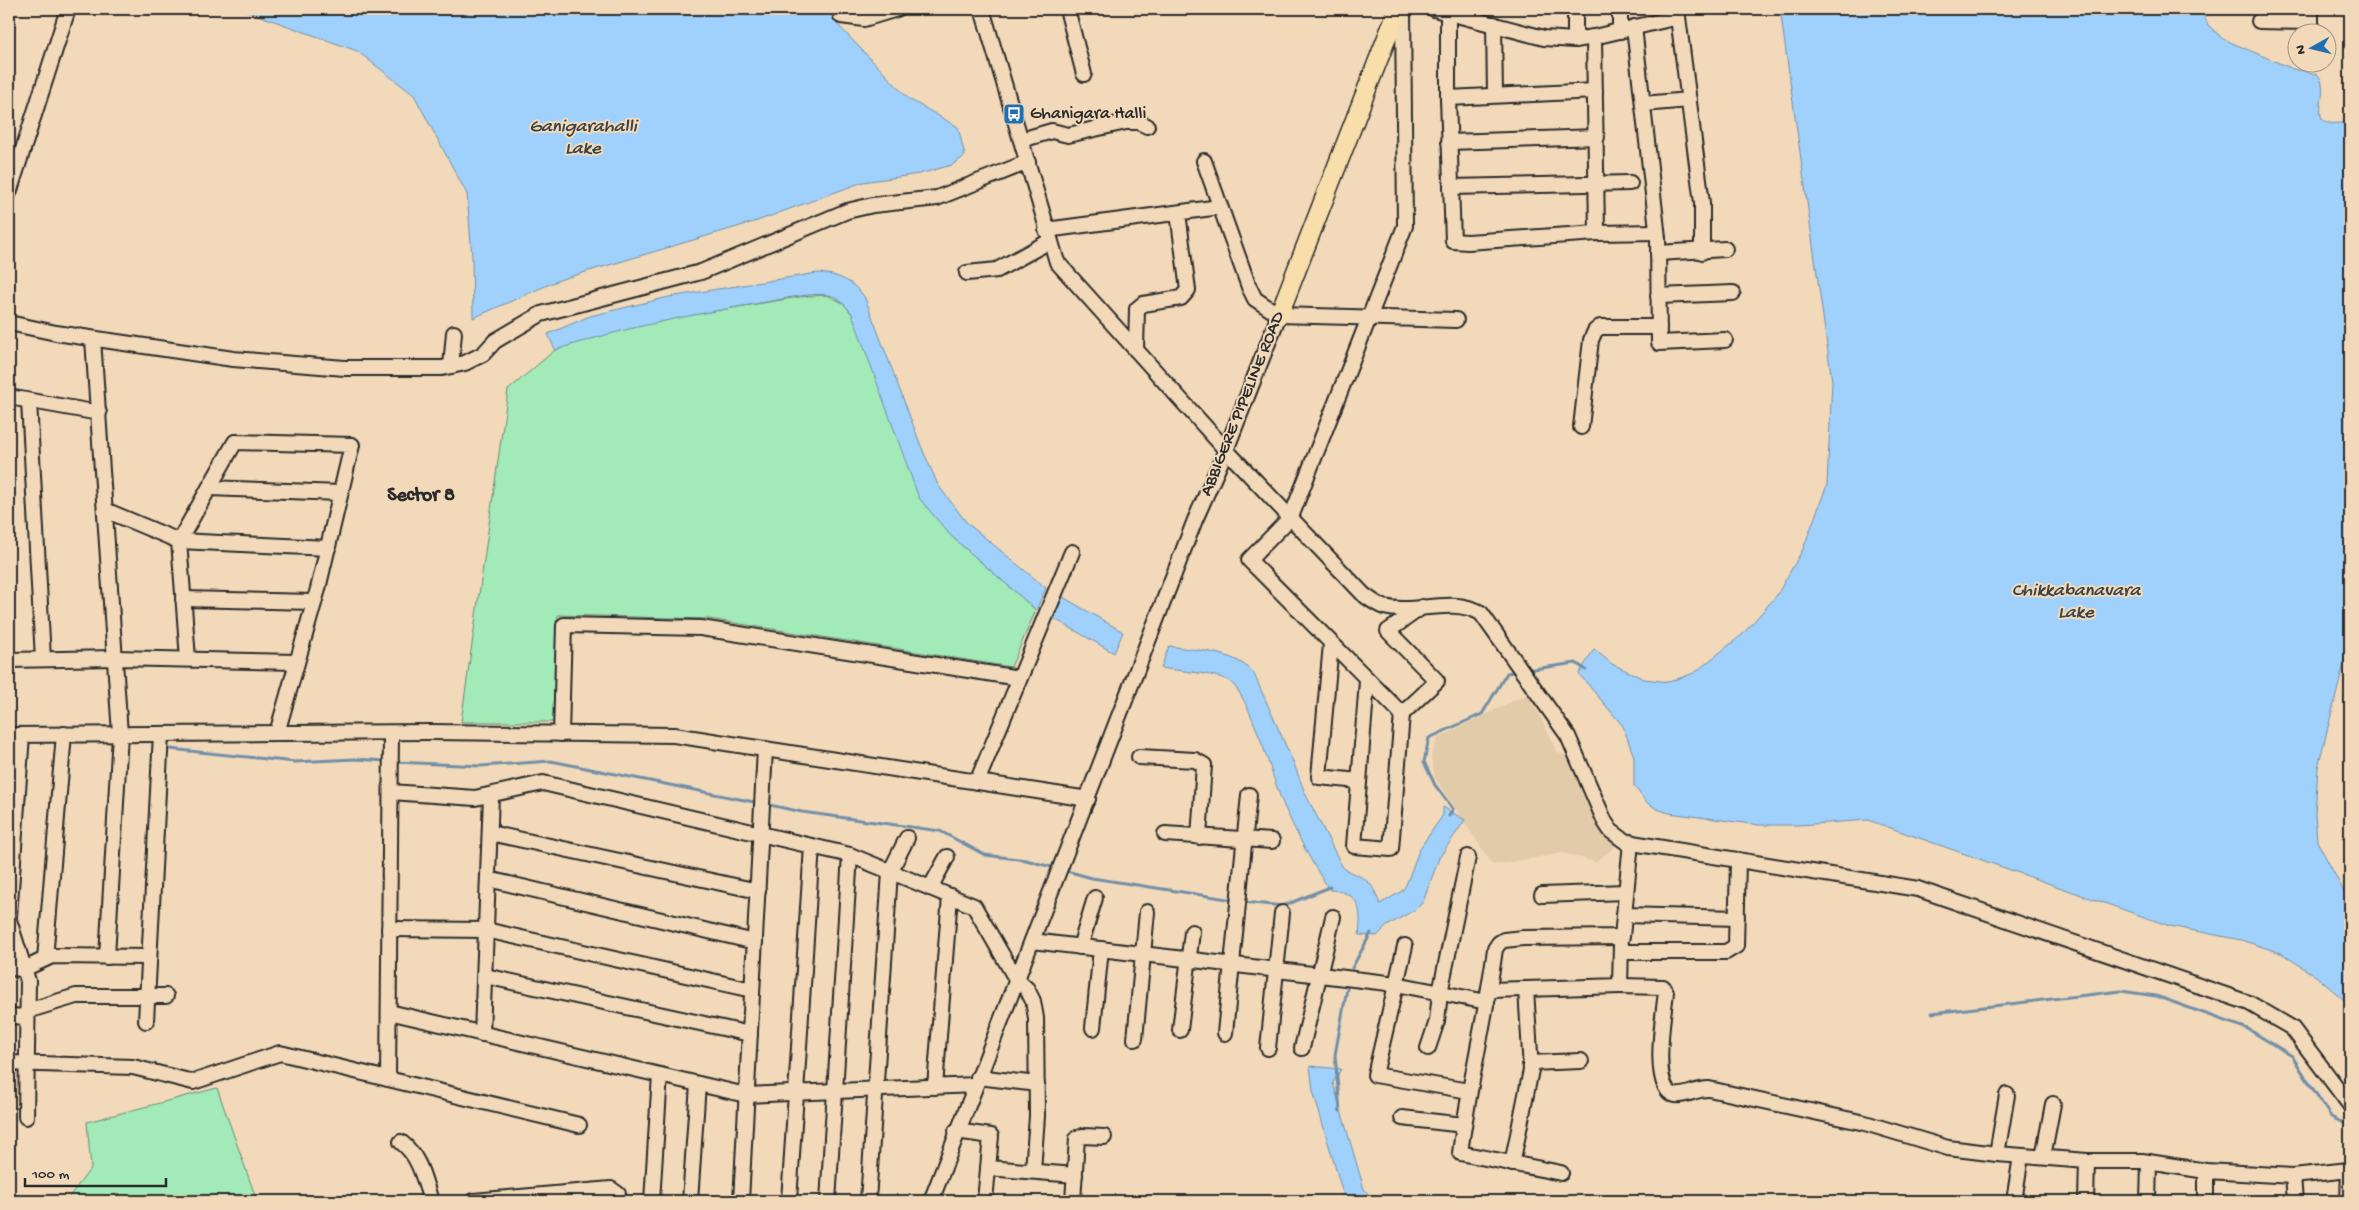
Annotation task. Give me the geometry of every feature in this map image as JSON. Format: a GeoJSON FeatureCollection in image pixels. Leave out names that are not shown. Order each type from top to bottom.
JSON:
{"type":"FeatureCollection","features":[{"type":"Feature","properties":{"kind":"main road","name":"ABBIGERE PIPELINE ROAD"},"geometry":{"type":"LineString","coordinates":[[1279,315],[1398,9]]}},
{"type":"Feature","properties":{"kind":"street"},"geometry":{"type":"LineString","coordinates":[[9,193],[68,9]]}},
{"type":"Feature","properties":{"kind":"street"},"geometry":{"type":"LineString","coordinates":[[841,16],[897,9]]}},
{"type":"Feature","properties":{"kind":"street"},"geometry":{"type":"LineString","coordinates":[[982,9],[1057,262],[1226,450],[1364,595],[1383,607],[1455,606],[1475,609],[1485,618],[1568,736],[1604,822],[1611,832],[1626,842],[1918,889],[2249,1003],[2292,1028],[2350,1105]]}},
{"type":"Feature","properties":{"kind":"street"},"geometry":{"type":"LineString","coordinates":[[1068,9],[1084,74]]}},
{"type":"Feature","properties":{"kind":"street"},"geometry":{"type":"LineString","coordinates":[[1402,714],[1249,560],[1291,517],[1405,226],[1403,9]]}},
{"type":"Feature","properties":{"kind":"street"},"geometry":{"type":"LineString","coordinates":[[1434,9],[1544,38],[1575,40],[1594,38],[1620,31],[1668,14],[1678,17],[1702,203],[1702,252]]}},
{"type":"Feature","properties":{"kind":"street"},"geometry":{"type":"LineString","coordinates":[[1575,9],[1575,40]]}},
{"type":"Feature","properties":{"kind":"street"},"geometry":{"type":"LineString","coordinates":[[1620,9],[1620,31]]}},
{"type":"Feature","properties":{"kind":"street"},"geometry":{"type":"LineString","coordinates":[[1448,13],[1448,98],[1453,241],[1468,242],[1597,233],[1657,232]]}},
{"type":"Feature","properties":{"kind":"street"},"geometry":{"type":"LineString","coordinates":[[2259,21],[2311,21]]}},
{"type":"Feature","properties":{"kind":"street"},"geometry":{"type":"LineString","coordinates":[[1494,24],[1495,95]]}},
{"type":"Feature","properties":{"kind":"street"},"geometry":{"type":"LineString","coordinates":[[1634,27],[1657,232],[1659,343],[1725,340]]}},
{"type":"Feature","properties":{"kind":"street"},"geometry":{"type":"LineString","coordinates":[[1594,38],[1597,233]]}},
{"type":"Feature","properties":{"kind":"street"},"geometry":{"type":"LineString","coordinates":[[1448,98],[1595,91]]}},
{"type":"Feature","properties":{"kind":"street"},"geometry":{"type":"LineString","coordinates":[[1643,104],[1690,100]]}},
{"type":"Feature","properties":{"kind":"street"},"geometry":{"type":"LineString","coordinates":[[1021,140],[1052,132],[1068,135],[1126,122],[1138,122],[1147,126]]}},
{"type":"Feature","properties":{"kind":"street"},"geometry":{"type":"LineString","coordinates":[[1449,142],[1597,137]]}},
{"type":"Feature","properties":{"kind":"street"},"geometry":{"type":"LineString","coordinates":[[1204,161],[1255,299],[1279,315],[1456,320]]}},
{"type":"Feature","properties":{"kind":"street"},"geometry":{"type":"LineString","coordinates":[[9,323],[233,359],[345,368],[408,369],[451,366],[465,363],[482,354],[495,341],[540,314],[701,272],[847,211],[873,205],[937,198],[1028,162]]}},
{"type":"Feature","properties":{"kind":"street"},"geometry":{"type":"LineString","coordinates":[[1451,187],[1630,183]]}},
{"type":"Feature","properties":{"kind":"street"},"geometry":{"type":"LineString","coordinates":[[967,273],[997,270],[1048,235],[1220,207]]}},
{"type":"Feature","properties":{"kind":"street"},"geometry":{"type":"LineString","coordinates":[[1136,350],[1137,309],[1142,304],[1181,298],[1188,290],[1178,213]]}},
{"type":"Feature","properties":{"kind":"street"},"geometry":{"type":"LineString","coordinates":[[1658,253],[1702,252],[1725,249]]}},
{"type":"Feature","properties":{"kind":"street"},"geometry":{"type":"LineString","coordinates":[[1658,296],[1733,293]]}},
{"type":"Feature","properties":{"kind":"street","name":"ABBIGERE PIPELINE ROAD"},"geometry":{"type":"LineString","coordinates":[[931,1201],[956,1131],[1088,799],[1195,520],[1226,450],[1279,315]]}},
{"type":"Feature","properties":{"kind":"street"},"geometry":{"type":"LineString","coordinates":[[1581,427],[1591,340],[1595,331],[1600,328],[1659,327]]}},
{"type":"Feature","properties":{"kind":"street"},"geometry":{"type":"LineString","coordinates":[[451,366],[454,333]]}},
{"type":"Feature","properties":{"kind":"street"},"geometry":{"type":"LineString","coordinates":[[93,338],[120,734],[107,957]]}},
{"type":"Feature","properties":{"kind":"street"},"geometry":{"type":"LineString","coordinates":[[9,397],[98,413]]}},
{"type":"Feature","properties":{"kind":"street"},"geometry":{"type":"LineString","coordinates":[[29,401],[43,659]]}},
{"type":"Feature","properties":{"kind":"street"},"geometry":{"type":"LineString","coordinates":[[188,659],[179,541],[234,442],[352,445],[314,602],[277,733]]}},
{"type":"Feature","properties":{"kind":"street"},"geometry":{"type":"LineString","coordinates":[[209,488],[340,493]]}},
{"type":"Feature","properties":{"kind":"street"},"geometry":{"type":"LineString","coordinates":[[105,510],[179,541],[328,548]]}},
{"type":"Feature","properties":{"kind":"street"},"geometry":{"type":"LineString","coordinates":[[977,782],[1072,552]]}},
{"type":"Feature","properties":{"kind":"street"},"geometry":{"type":"LineString","coordinates":[[184,599],[314,602]]}},
{"type":"Feature","properties":{"kind":"street"},"geometry":{"type":"LineString","coordinates":[[1367,680],[1354,846],[1391,849],[1402,714],[1436,681],[1388,631],[1422,607]]}},
{"type":"Feature","properties":{"kind":"street"},"geometry":{"type":"LineString","coordinates":[[561,734],[564,625],[701,628],[1019,678]]}},
{"type":"Feature","properties":{"kind":"street"},"geometry":{"type":"LineString","coordinates":[[1331,644],[1319,777],[1359,781]]}},
{"type":"Feature","properties":{"kind":"street"},"geometry":{"type":"LineString","coordinates":[[9,660],[115,658],[297,662]]}},
{"type":"Feature","properties":{"kind":"street"},"geometry":{"type":"LineString","coordinates":[[26,1117],[28,981],[9,919],[15,735],[391,732],[674,735],[1088,799]]}},
{"type":"Feature","properties":{"kind":"street"},"geometry":{"type":"LineString","coordinates":[[388,1079],[391,732]]}},
{"type":"Feature","properties":{"kind":"street"},"geometry":{"type":"LineString","coordinates":[[46,959],[64,734]]}},
{"type":"Feature","properties":{"kind":"street"},"geometry":{"type":"LineString","coordinates":[[146,1021],[161,734]]}},
{"type":"Feature","properties":{"kind":"street"},"geometry":{"type":"LineString","coordinates":[[741,1201],[765,749]]}},
{"type":"Feature","properties":{"kind":"street"},"geometry":{"type":"LineString","coordinates":[[1139,757],[1196,760],[1204,765],[1199,837]]}},
{"type":"Feature","properties":{"kind":"street"},"geometry":{"type":"LineString","coordinates":[[390,792],[475,798],[543,783],[850,856],[974,906],[1016,979],[1027,989],[1035,1010],[1037,1084],[1033,1172]]}},
{"type":"Feature","properties":{"kind":"street"},"geometry":{"type":"LineString","coordinates":[[482,1034],[491,795]]}},
{"type":"Feature","properties":{"kind":"street"},"geometry":{"type":"LineString","coordinates":[[1225,1033],[1249,795]]}},
{"type":"Feature","properties":{"kind":"street"},"geometry":{"type":"LineString","coordinates":[[490,833],[758,891]]}},
{"type":"Feature","properties":{"kind":"street"},"geometry":{"type":"LineString","coordinates":[[1165,834],[1272,841]]}},
{"type":"Feature","properties":{"kind":"street"},"geometry":{"type":"LineString","coordinates":[[868,1201],[890,872],[906,838]]}},
{"type":"Feature","properties":{"kind":"street"},"geometry":{"type":"LineString","coordinates":[[1620,986],[1625,892],[1631,842]]}},
{"type":"Feature","properties":{"kind":"street"},"geometry":{"type":"LineString","coordinates":[[788,1201],[812,846]]}},
{"type":"Feature","properties":{"kind":"street"},"geometry":{"type":"LineString","coordinates":[[828,1201],[850,856]]}},
{"type":"Feature","properties":{"kind":"street"},"geometry":{"type":"LineString","coordinates":[[930,888],[947,857]]}},
{"type":"Feature","properties":{"kind":"street"},"geometry":{"type":"LineString","coordinates":[[1428,1048],[1437,1021],[1440,993],[1468,857]]}},
{"type":"Feature","properties":{"kind":"street"},"geometry":{"type":"LineString","coordinates":[[1621,952],[1726,952],[1736,946],[1738,860]]}},
{"type":"Feature","properties":{"kind":"street"},"geometry":{"type":"LineString","coordinates":[[488,879],[755,942]]}},
{"type":"Feature","properties":{"kind":"street"},"geometry":{"type":"LineString","coordinates":[[1542,894],[1625,892]]}},
{"type":"Feature","properties":{"kind":"street"},"geometry":{"type":"LineString","coordinates":[[935,1087],[950,896]]}},
{"type":"Feature","properties":{"kind":"street"},"geometry":{"type":"LineString","coordinates":[[1080,947],[1095,898]]}},
{"type":"Feature","properties":{"kind":"street"},"geometry":{"type":"LineString","coordinates":[[1135,1039],[1147,912]]}},
{"type":"Feature","properties":{"kind":"street"},"geometry":{"type":"LineString","coordinates":[[1268,1048],[1282,913]]}},
{"type":"Feature","properties":{"kind":"street"},"geometry":{"type":"LineString","coordinates":[[1624,915],[1737,918]]}},
{"type":"Feature","properties":{"kind":"street"},"geometry":{"type":"LineString","coordinates":[[1302,1048],[1333,917]]}},
{"type":"Feature","properties":{"kind":"street"},"geometry":{"type":"LineString","coordinates":[[390,930],[486,930],[752,990]]}},
{"type":"Feature","properties":{"kind":"street"},"geometry":{"type":"LineString","coordinates":[[1180,1030],[1192,932]]}},
{"type":"Feature","properties":{"kind":"street"},"geometry":{"type":"LineString","coordinates":[[1561,1173],[1460,1153],[1469,1092],[1489,996],[1495,948],[1500,942],[1523,938],[1622,937]]}},
{"type":"Feature","properties":{"kind":"street"},"geometry":{"type":"LineString","coordinates":[[1032,941],[1396,984],[1440,993],[1489,996],[1526,989],[1620,986],[1663,987],[1666,992],[1661,1072],[1662,1081],[1666,1089],[1673,1095],[1680,1095],[1702,1088],[1709,1089],[1865,1123],[1937,1146],[1997,1154],[2087,1161],[2149,1162],[2206,1170],[2293,1176],[2350,1169],[2348,1201]]}},
{"type":"Feature","properties":{"kind":"street"},"geometry":{"type":"LineString","coordinates":[[1405,946],[1376,1075],[1469,1092]]}},
{"type":"Feature","properties":{"kind":"street"},"geometry":{"type":"LineString","coordinates":[[1093,1028],[1100,949]]}},
{"type":"Feature","properties":{"kind":"street"},"geometry":{"type":"LineString","coordinates":[[9,968],[24,969],[52,956],[149,957]]}},
{"type":"Feature","properties":{"kind":"street"},"geometry":{"type":"LineString","coordinates":[[484,976],[750,1034]]}},
{"type":"Feature","properties":{"kind":"street"},"geometry":{"type":"LineString","coordinates":[[1512,1164],[1530,1063],[1526,989]]}},
{"type":"Feature","properties":{"kind":"street"},"geometry":{"type":"LineString","coordinates":[[9,1016],[27,1014],[76,996],[166,996]]}},
{"type":"Feature","properties":{"kind":"street"},"geometry":{"type":"LineString","coordinates":[[389,1012],[746,1095],[935,1087],[977,1081],[1037,1084]]}},
{"type":"Feature","properties":{"kind":"street"},"geometry":{"type":"LineString","coordinates":[[9,1063],[133,1067],[193,1082],[280,1053],[579,1125]]}},
{"type":"Feature","properties":{"kind":"street"},"geometry":{"type":"LineString","coordinates":[[1530,1063],[1581,1061]]}},
{"type":"Feature","properties":{"kind":"street"},"geometry":{"type":"LineString","coordinates":[[652,1201],[660,1076]]}},
{"type":"Feature","properties":{"kind":"street"},"geometry":{"type":"LineString","coordinates":[[690,1201],[698,1084]]}},
{"type":"Feature","properties":{"kind":"street"},"geometry":{"type":"LineString","coordinates":[[1997,1154],[2007,1095]]}},
{"type":"Feature","properties":{"kind":"street"},"geometry":{"type":"LineString","coordinates":[[2043,1158],[2054,1104]]}},
{"type":"Feature","properties":{"kind":"street"},"geometry":{"type":"LineString","coordinates":[[1402,1118],[1464,1125]]}},
{"type":"Feature","properties":{"kind":"street"},"geometry":{"type":"LineString","coordinates":[[956,1131],[991,1136],[985,1201]]}},
{"type":"Feature","properties":{"kind":"street"},"geometry":{"type":"LineString","coordinates":[[1073,1201],[1077,1138],[1083,1136],[1104,1137]]}},
{"type":"Feature","properties":{"kind":"street"},"geometry":{"type":"LineString","coordinates":[[401,1142],[412,1150],[420,1164],[430,1198],[433,1201]]}},
{"type":"Feature","properties":{"kind":"street"},"geometry":{"type":"LineString","coordinates":[[2014,1201],[2021,1156]]}},
{"type":"Feature","properties":{"kind":"street"},"geometry":{"type":"LineString","coordinates":[[2086,1201],[2087,1161]]}},
{"type":"Feature","properties":{"kind":"street"},"geometry":{"type":"LineString","coordinates":[[2148,1201],[2149,1162]]}},
{"type":"Feature","properties":{"kind":"street"},"geometry":{"type":"LineString","coordinates":[[988,1168],[1075,1175]]}},
{"type":"Feature","properties":{"kind":"street"},"geometry":{"type":"LineString","coordinates":[[2206,1170],[2206,1201]]}},
{"type":"Feature","properties":{"kind":"street"},"geometry":{"type":"LineString","coordinates":[[2293,1176],[2295,1201]]}},
{"type":"Feature","properties":{"kind":"street"},"geometry":{"type":"LineString","coordinates":[[473,1201],[611,1189],[618,1194],[618,1201]]}},
{"type":"Feature","properties":{"kind":"shaded area"},"geometry":{"type":"Polygon","coordinates":[[[1529,693],[1557,752],[1567,756],[1583,788],[1594,818],[1617,845],[1596,862],[1563,853],[1493,865],[1435,778],[1431,756],[1438,738],[1529,693]]]}},
{"type":"Feature","properties":{"kind":"green space"},"geometry":{"type":"Polygon","coordinates":[[[827,295],[843,303],[852,314],[950,535],[1036,610],[1011,667],[709,619],[558,615],[553,722],[461,722],[508,390],[555,350],[601,335],[666,319],[799,297],[827,295]]]}},
{"type":"Feature","properties":{"kind":"green space"},"geometry":{"type":"Polygon","coordinates":[[[217,1088],[257,1201],[66,1201],[91,1168],[87,1122],[217,1088]]]}},
{"type":"Feature","properties":{"kind":"water","name":"Ganigarahalli Lake"},"geometry":{"type":"Polygon","coordinates":[[[241,9],[836,9],[836,23],[909,99],[958,127],[965,156],[952,165],[919,174],[863,182],[757,221],[559,280],[473,318],[472,256],[467,194],[414,95],[357,51],[241,9]]]}},
{"type":"Feature","properties":{"kind":"water","name":"Chikkabanavara Lake"},"geometry":{"type":"Polygon","coordinates":[[[1780,9],[2201,9],[2208,25],[2223,39],[2286,66],[2286,72],[2317,74],[2322,86],[2322,119],[2329,123],[2350,123],[2350,640],[2318,767],[2315,814],[2317,841],[2350,903],[2350,1005],[2317,977],[2281,953],[2241,940],[2170,926],[1868,820],[1799,825],[1759,825],[1669,813],[1657,809],[1646,802],[1634,786],[1634,757],[1623,726],[1579,674],[1594,649],[1612,664],[1644,679],[1669,682],[1694,673],[1743,634],[1777,595],[1803,549],[1827,485],[1832,381],[1780,9]]]}},
{"type":"Feature","properties":{"kind":"water"},"geometry":{"type":"Polygon","coordinates":[[[817,273],[832,275],[850,283],[865,298],[921,446],[938,485],[967,523],[1046,588],[1036,610],[950,535],[919,498],[852,314],[836,298],[821,294],[804,295],[708,312],[631,329],[555,350],[548,334],[590,316],[669,297],[817,273]]]}},
{"type":"Feature","properties":{"kind":"water"},"geometry":{"type":"Polygon","coordinates":[[[1056,593],[1123,632],[1114,653],[1048,615],[1056,593]]]}},
{"type":"Feature","properties":{"kind":"water"},"geometry":{"type":"Polygon","coordinates":[[[1169,646],[1224,655],[1235,659],[1253,672],[1305,793],[1342,866],[1369,883],[1380,904],[1402,891],[1406,885],[1420,848],[1443,815],[1443,807],[1465,820],[1439,858],[1423,902],[1416,909],[1387,926],[1377,936],[1359,935],[1360,917],[1357,904],[1348,894],[1330,890],[1311,860],[1284,806],[1253,720],[1237,689],[1223,678],[1161,668],[1169,646]]]}},
{"type":"Feature","properties":{"kind":"water"},"geometry":{"type":"Polygon","coordinates":[[[1310,1066],[1341,1069],[1333,1083],[1364,1189],[1374,1201],[1346,1201],[1344,1197],[1313,1091],[1310,1066]]]}},
{"type":"Feature","properties":{"kind":"waterway"},"geometry":{"type":"LineString","coordinates":[[1527,670],[1576,663],[1586,670]]}},
{"type":"Feature","properties":{"kind":"waterway"},"geometry":{"type":"LineString","coordinates":[[1449,816],[1453,809],[1435,785],[1424,762],[1429,738],[1482,714],[1507,673],[1519,671]]}},
{"type":"Feature","properties":{"kind":"waterway"},"geometry":{"type":"LineString","coordinates":[[170,749],[295,762],[355,759],[386,761]]}},
{"type":"Feature","properties":{"kind":"waterway"},"geometry":{"type":"LineString","coordinates":[[395,762],[481,766],[551,761],[759,803]]}},
{"type":"Feature","properties":{"kind":"waterway"},"geometry":{"type":"LineString","coordinates":[[765,804],[802,812],[940,831],[985,855],[1026,860],[1055,868]]}},
{"type":"Feature","properties":{"kind":"waterway"},"geometry":{"type":"LineString","coordinates":[[1063,870],[1092,878],[1234,900]]}},
{"type":"Feature","properties":{"kind":"waterway"},"geometry":{"type":"LineString","coordinates":[[1243,902],[1283,906],[1330,887]]}},
{"type":"Feature","properties":{"kind":"waterway"},"geometry":{"type":"LineString","coordinates":[[1352,968],[1371,933]]}},
{"type":"Feature","properties":{"kind":"waterway"},"geometry":{"type":"LineString","coordinates":[[1340,1111],[1335,1055],[1348,983]]}},
{"type":"Feature","properties":{"kind":"waterway"},"geometry":{"type":"LineString","coordinates":[[1932,1013],[2121,991],[2156,996],[2248,1029],[2292,1056],[2331,1117],[2350,1126]]}},
{"type":"Feature","properties":{"kind":"place","name":"Ghanigara Halli"},"geometry":{"type":"Point","coordinates":[1014,114]}},
{"type":"Feature","properties":{"kind":"district","name":"Sector 8"},"geometry":{"type":"Point","coordinates":[421,496]}}]}
